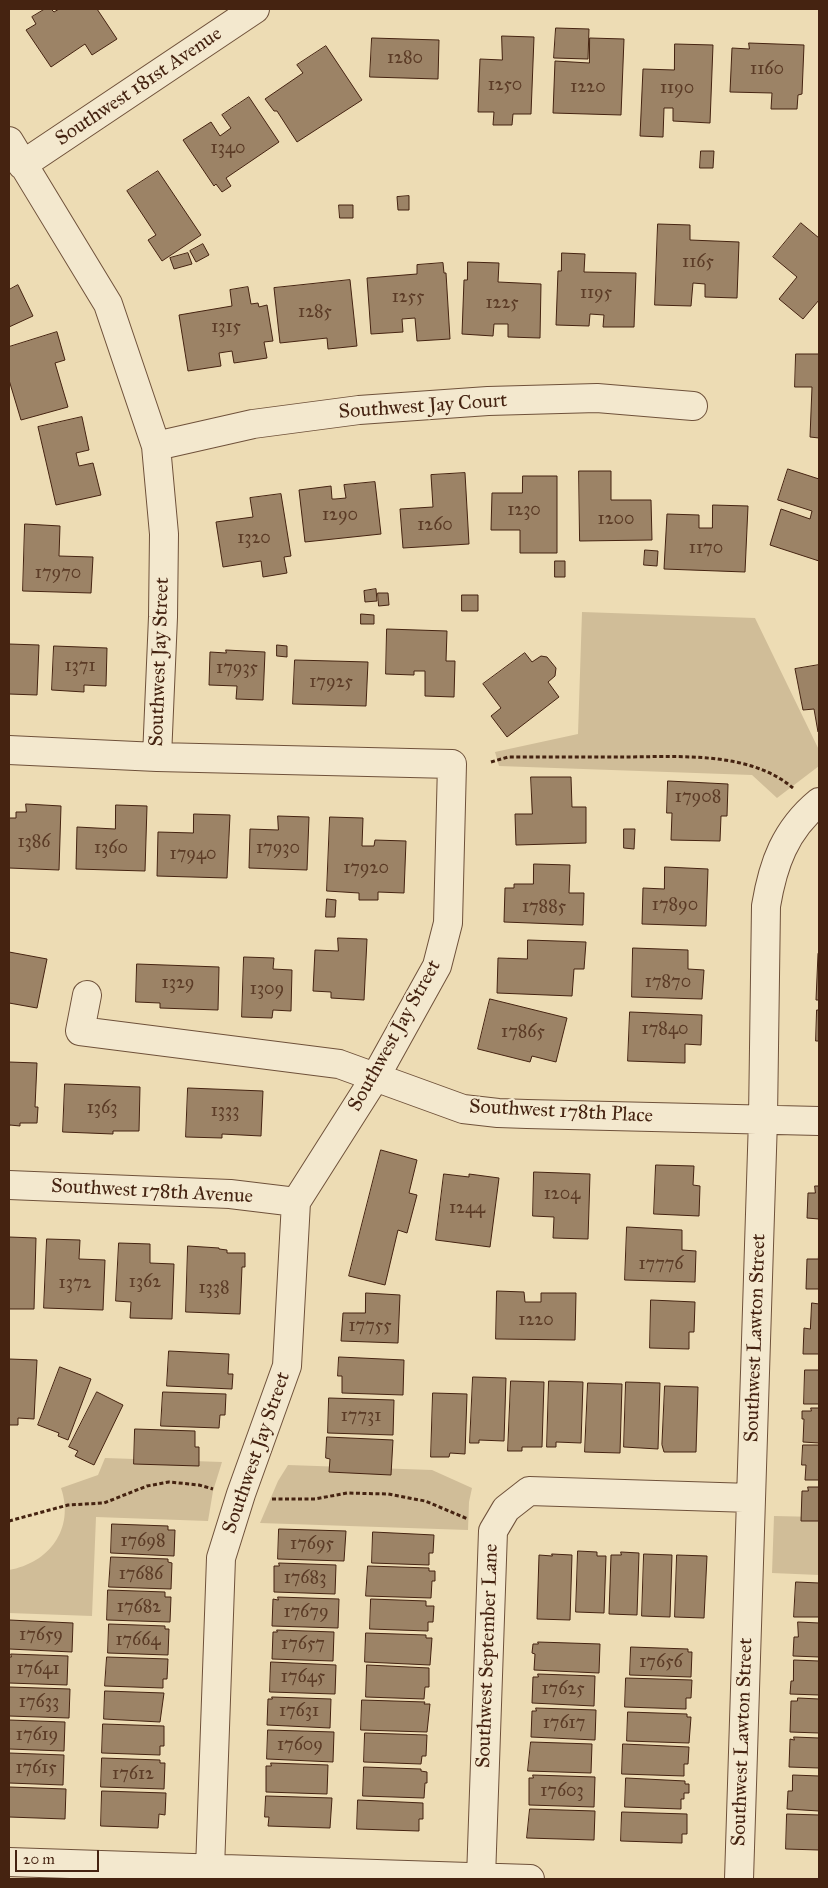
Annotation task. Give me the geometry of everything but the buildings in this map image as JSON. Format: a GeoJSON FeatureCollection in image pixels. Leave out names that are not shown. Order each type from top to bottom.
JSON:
{"type":"FeatureCollection","features":[{"type":"Feature","properties":{"kind":"street","name":"Southwest 181st Avenue"},"geometry":{"type":"LineString","coordinates":[[22,165],[255,9]]}},
{"type":"Feature","properties":{"kind":"street","name":"Southwest Jay Street"},"geometry":{"type":"LineString","coordinates":[[9,141],[108,304],[156,446],[164,534],[164,617],[157,757],[452,764],[448,923],[437,966],[376,1076],[296,1202],[288,1366],[241,1494],[221,1558],[210,1869]]}},
{"type":"Feature","properties":{"kind":"street","name":"Southwest Jay Court"},"geometry":{"type":"LineString","coordinates":[[156,446],[254,424],[359,410],[488,401],[597,398],[692,406]]}},
{"type":"Feature","properties":{"kind":"street"},"geometry":{"type":"LineString","coordinates":[[9,750],[157,757]]}},
{"type":"Feature","properties":{"kind":"street","name":"Southwest Lawton Street"},"geometry":{"type":"LineString","coordinates":[[739,1879],[763,1119],[766,906],[770,879],[779,854],[809,800]]}},
{"type":"Feature","properties":{"kind":"street","name":"Southwest 178th Place"},"geometry":{"type":"LineString","coordinates":[[87,995],[80,1031],[339,1064],[463,1108],[498,1113],[819,1121]]}},
{"type":"Feature","properties":{"kind":"street","name":"Southwest 178th Avenue"},"geometry":{"type":"LineString","coordinates":[[9,1186],[230,1194],[296,1202]]}},
{"type":"Feature","properties":{"kind":"street","name":"Southwest September Lane"},"geometry":{"type":"LineString","coordinates":[[481,1878],[493,1531],[506,1509],[529,1491],[751,1498]]}},
{"type":"Feature","properties":{"kind":"street"},"geometry":{"type":"LineString","coordinates":[[9,1862],[530,1879]]}},
{"type":"Feature","properties":{"kind":"path"},"geometry":{"type":"LineString","coordinates":[[491,762],[508,757],[672,757],[721,759],[745,764],[767,772],[787,783],[809,800]]}},
{"type":"Feature","properties":{"kind":"path"},"geometry":{"type":"LineString","coordinates":[[9,1521],[68,1505],[104,1503],[147,1486],[169,1482],[199,1485],[213,1489]]}},
{"type":"Feature","properties":{"kind":"path"},"geometry":{"type":"LineString","coordinates":[[272,1499],[315,1498],[347,1493],[388,1494],[426,1501],[455,1512],[493,1531]]}},
{"type":"Feature","properties":{"kind":"shaded area"},"geometry":{"type":"Polygon","coordinates":[[[582,612],[755,618],[819,750],[819,766],[777,798],[752,775],[499,766],[495,752],[578,734],[582,612]]]}},
{"type":"Feature","properties":{"kind":"shaded area"},"geometry":{"type":"Polygon","coordinates":[[[105,1458],[222,1462],[213,1491],[208,1521],[96,1517],[92,1616],[9,1613],[9,1570],[36,1560],[47,1552],[61,1530],[64,1517],[61,1488],[98,1475],[105,1458]]]}},
{"type":"Feature","properties":{"kind":"shaded area"},"geometry":{"type":"Polygon","coordinates":[[[288,1465],[432,1470],[472,1488],[469,1502],[468,1530],[260,1523],[278,1481],[288,1465]]]}},
{"type":"Feature","properties":{"kind":"shaded area"},"geometry":{"type":"Polygon","coordinates":[[[774,1516],[819,1517],[819,1575],[772,1573],[774,1516]]]}}]}
